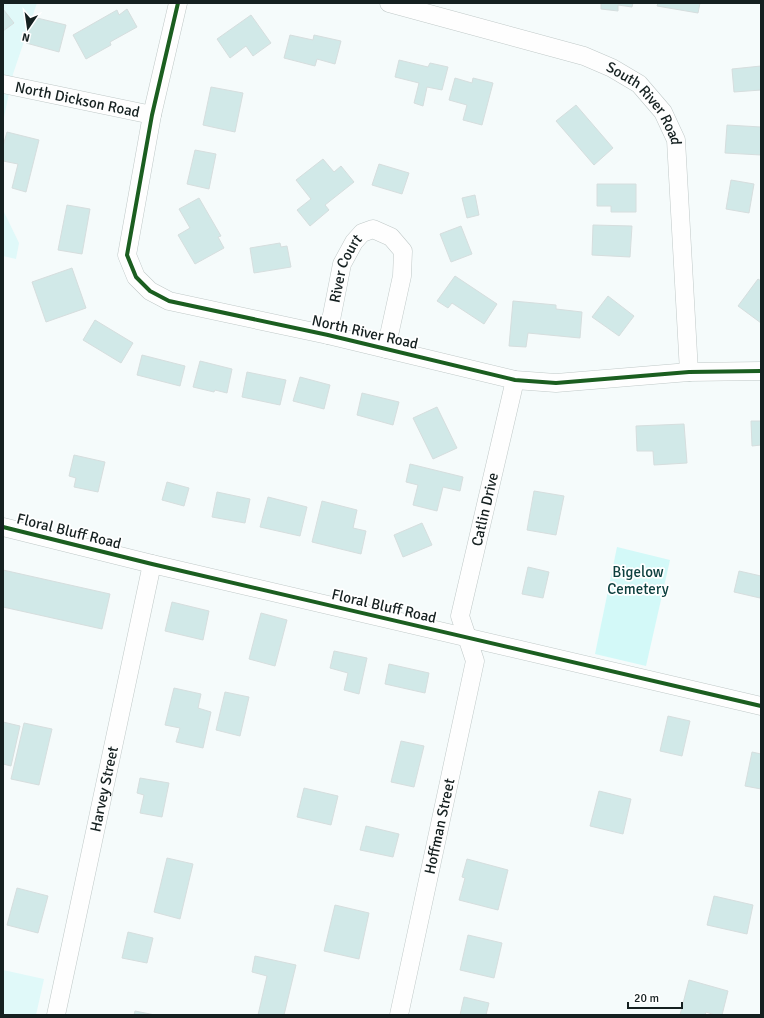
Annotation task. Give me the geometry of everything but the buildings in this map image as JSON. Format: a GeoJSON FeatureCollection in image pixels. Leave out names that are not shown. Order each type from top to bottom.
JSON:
{"type":"FeatureCollection","features":[{"type":"Feature","properties":{"kind":"street"},"geometry":{"type":"LineString","coordinates":[[152,115],[178,3]]}},
{"type":"Feature","properties":{"kind":"street","name":"South River Road"},"geometry":{"type":"LineString","coordinates":[[389,3],[584,56],[612,68],[639,84],[663,112],[676,140],[689,372]]}},
{"type":"Feature","properties":{"kind":"street","name":"North Dickson Road"},"geometry":{"type":"LineString","coordinates":[[3,84],[152,115]]}},
{"type":"Feature","properties":{"kind":"street","name":"North River Road"},"geometry":{"type":"LineString","coordinates":[[152,115],[127,255],[136,277],[150,291],[169,301],[328,335],[515,380],[556,383],[689,372],[761,371]]}},
{"type":"Feature","properties":{"kind":"street","name":"River Court"},"geometry":{"type":"LineString","coordinates":[[328,335],[342,264],[354,242],[362,233],[373,230],[391,237],[403,250],[402,276],[386,349]]}},
{"type":"Feature","properties":{"kind":"street","name":"Catlin Drive"},"geometry":{"type":"LineString","coordinates":[[468,638],[460,616],[515,380]]}},
{"type":"Feature","properties":{"kind":"street","name":"Floral Bluff Road"},"geometry":{"type":"LineString","coordinates":[[3,527],[152,564],[761,706]]}},
{"type":"Feature","properties":{"kind":"street","name":"Harvey Street"},"geometry":{"type":"LineString","coordinates":[[56,1015],[152,564]]}},
{"type":"Feature","properties":{"kind":"street","name":"Hoffman Street"},"geometry":{"type":"LineString","coordinates":[[399,1015],[475,661],[468,638]]}},
{"type":"Feature","properties":{"kind":"shaded area"},"geometry":{"type":"Polygon","coordinates":[[[3,3],[37,3],[13,74],[3,122],[3,3]]]}},
{"type":"Feature","properties":{"kind":"shaded area"},"geometry":{"type":"Polygon","coordinates":[[[3,210],[19,243],[16,259],[3,256],[3,210]]]}},
{"type":"Feature","properties":{"kind":"shaded area"},"geometry":{"type":"Polygon","coordinates":[[[3,970],[44,979],[36,1015],[3,1015],[3,970]]]}},
{"type":"Feature","properties":{"kind":"green space","name":"Bigelow Cemetery"},"geometry":{"type":"Polygon","coordinates":[[[617,547],[670,560],[646,666],[595,654],[617,547]]]}},
{"type":"Feature","properties":{"kind":"cycle path"},"geometry":{"type":"LineString","coordinates":[[178,3],[152,115],[127,255],[136,277],[150,291],[169,301],[328,335],[515,380],[556,383],[689,372],[761,371]]}},
{"type":"Feature","properties":{"kind":"cycle path"},"geometry":{"type":"LineString","coordinates":[[3,527],[152,564],[761,706]]}}]}
